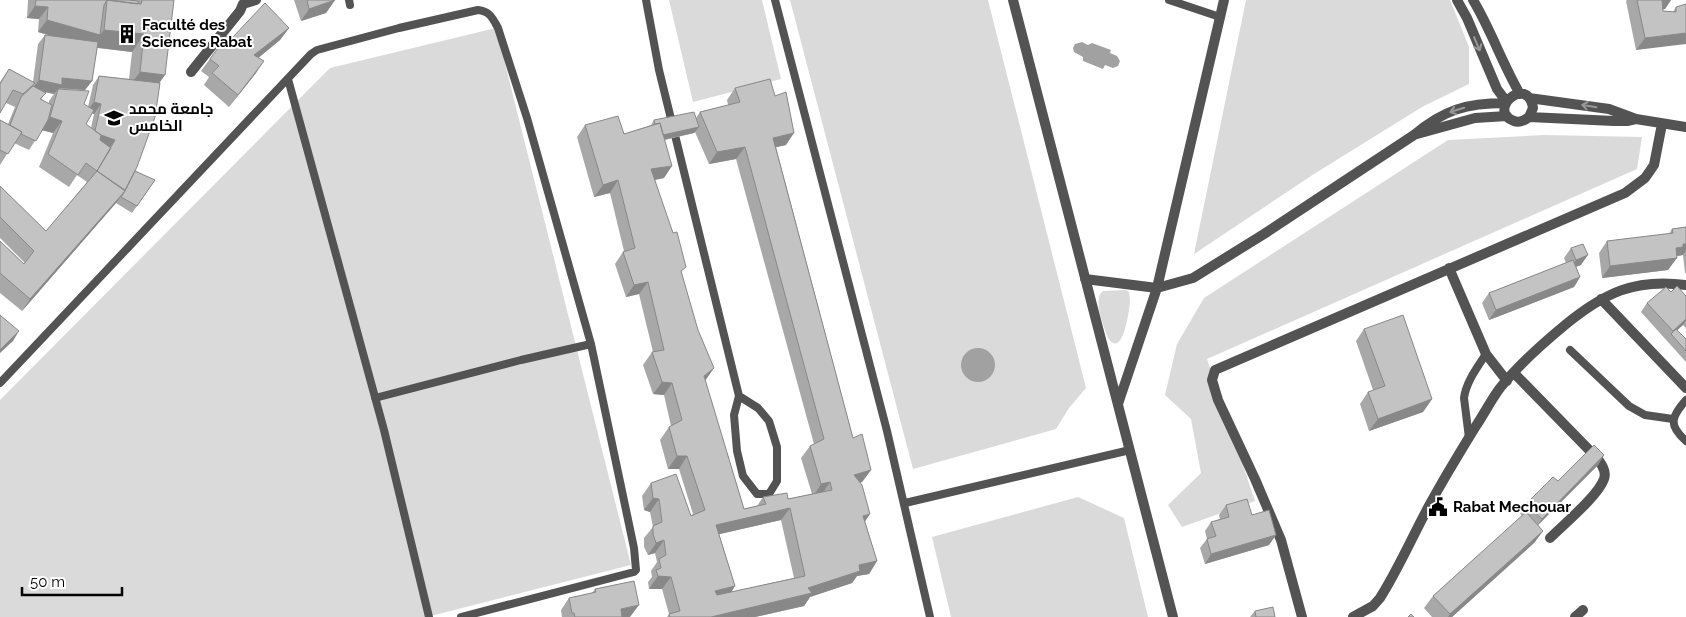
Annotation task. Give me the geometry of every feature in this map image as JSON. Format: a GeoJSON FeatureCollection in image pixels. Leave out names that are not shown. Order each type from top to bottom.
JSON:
{"type":"FeatureCollection","features":[{"type":"Feature","properties":{"kind":"street"},"geometry":{"type":"LineString","coordinates":[[191,72],[240,11],[243,4],[256,0]]}},
{"type":"Feature","properties":{"kind":"street"},"geometry":{"type":"LineString","coordinates":[[1013,0],[1173,617]]}},
{"type":"Feature","properties":{"kind":"street"},"geometry":{"type":"LineString","coordinates":[[1118,405],[1157,288],[1224,0]]}},
{"type":"Feature","properties":{"kind":"street"},"geometry":{"type":"LineString","coordinates":[[1457,0],[1497,89],[1506,102]]}},
{"type":"Feature","properties":{"kind":"street"},"geometry":{"type":"LineString","coordinates":[[1473,0],[1504,65],[1533,108],[1529,117]]}},
{"type":"Feature","properties":{"kind":"street"},"geometry":{"type":"LineString","coordinates":[[1636,119],[1614,121],[1529,117],[1520,122],[1510,119],[1504,107],[1511,96],[1524,96],[1609,109],[1636,119],[1686,127]]}},
{"type":"Feature","properties":{"kind":"street"},"geometry":{"type":"LineString","coordinates":[[1085,279],[1157,288],[1193,278],[1414,136],[1430,121],[1450,112],[1474,105],[1506,102]]}},
{"type":"Feature","properties":{"kind":"street"},"geometry":{"type":"LineString","coordinates":[[1414,136],[1468,119],[1507,116]]}},
{"type":"Feature","properties":{"kind":"street"},"geometry":{"type":"LineString","coordinates":[[1302,617],[1281,540],[1213,387],[1213,374],[1215,370],[1239,358],[1326,323],[1625,193],[1645,178],[1654,165],[1662,124]]}},
{"type":"Feature","properties":{"kind":"street"},"geometry":{"type":"LineString","coordinates":[[1450,268],[1486,354],[1507,381]]}},
{"type":"Feature","properties":{"kind":"street"},"geometry":{"type":"LineString","coordinates":[[1355,617],[1373,606],[1387,588],[1430,504],[1500,388],[1543,343],[1588,306],[1630,287],[1667,282],[1686,285]]}},
{"type":"Feature","properties":{"kind":"street"},"geometry":{"type":"LineString","coordinates":[[1601,299],[1686,388]]}},
{"type":"Feature","properties":{"kind":"street"},"geometry":{"type":"LineString","coordinates":[[1514,373],[1596,457],[1602,464],[1604,472],[1604,478],[1595,493],[1550,538]]}},
{"type":"Feature","properties":{"kind":"lane"},"geometry":{"type":"LineString","coordinates":[[646,0],[659,70],[739,396],[734,415],[737,451],[742,476],[757,494],[769,494],[777,481],[777,447],[769,421],[758,408],[739,396]]}},
{"type":"Feature","properties":{"kind":"lane"},"geometry":{"type":"LineString","coordinates":[[774,0],[863,334],[930,617]]}},
{"type":"Feature","properties":{"kind":"lane"},"geometry":{"type":"LineString","coordinates":[[1169,0],[1220,18]]}},
{"type":"Feature","properties":{"kind":"lane"},"geometry":{"type":"LineString","coordinates":[[0,384],[317,50],[399,28],[471,11],[483,10],[491,15],[498,28],[527,118],[591,344],[634,548],[636,571],[461,617]]}},
{"type":"Feature","properties":{"kind":"lane"},"geometry":{"type":"LineString","coordinates":[[288,79],[375,398],[429,617]]}},
{"type":"Feature","properties":{"kind":"lane"},"geometry":{"type":"LineString","coordinates":[[375,398],[591,344]]}},
{"type":"Feature","properties":{"kind":"lane"},"geometry":{"type":"LineString","coordinates":[[1570,350],[1629,406],[1645,415],[1673,418]]}},
{"type":"Feature","properties":{"kind":"lane"},"geometry":{"type":"LineString","coordinates":[[1469,438],[1464,398],[1465,391],[1486,354]]}},
{"type":"Feature","properties":{"kind":"lane"},"geometry":{"type":"LineString","coordinates":[[1686,400],[1673,418],[1674,427],[1686,441]]}},
{"type":"Feature","properties":{"kind":"lane"},"geometry":{"type":"LineString","coordinates":[[904,503],[1130,450]]}},
{"type":"Feature","properties":{"kind":"shaded area"},"geometry":{"type":"Polygon","coordinates":[[[669,0],[762,0],[781,79],[693,102],[669,0]]]}},
{"type":"Feature","properties":{"kind":"shaded area"},"geometry":{"type":"Polygon","coordinates":[[[790,0],[988,0],[1086,388],[1069,408],[1056,429],[913,469],[790,0]]]}},
{"type":"Feature","properties":{"kind":"shaded area"},"geometry":{"type":"Polygon","coordinates":[[[1246,0],[1450,0],[1469,47],[1469,84],[1422,107],[1314,174],[1194,254],[1246,0]]]}},
{"type":"Feature","properties":{"kind":"shaded area"},"geometry":{"type":"Polygon","coordinates":[[[496,28],[631,565],[427,617],[0,617],[0,400],[330,68],[496,28]]]}},
{"type":"Feature","properties":{"kind":"shaded area"},"geometry":{"type":"Polygon","coordinates":[[[1082,42],[1088,45],[1092,43],[1111,50],[1110,53],[1117,56],[1120,61],[1118,66],[1113,68],[1105,65],[1103,69],[1083,61],[1083,57],[1074,52],[1073,48],[1075,44],[1082,42]]]}},
{"type":"Feature","properties":{"kind":"shaded area"},"geometry":{"type":"Polygon","coordinates":[[[1544,135],[1642,137],[1637,169],[1207,359],[1255,501],[1182,527],[1168,505],[1201,473],[1191,419],[1165,395],[1177,344],[1204,298],[1448,140],[1544,135]]]}},
{"type":"Feature","properties":{"kind":"shaded area"},"geometry":{"type":"Polygon","coordinates":[[[1126,290],[1129,292],[1130,302],[1127,323],[1118,343],[1113,343],[1108,338],[1100,313],[1100,295],[1103,291],[1126,290]]]}},
{"type":"Feature","properties":{"kind":"shaded area"},"geometry":{"type":"Polygon","coordinates":[[[978,348],[990,353],[995,365],[990,377],[978,382],[966,377],[961,365],[966,353],[978,348]]]}},
{"type":"Feature","properties":{"kind":"shaded area"},"geometry":{"type":"Polygon","coordinates":[[[1078,497],[1124,518],[1148,617],[951,617],[932,537],[1078,497]]]}},
{"type":"Feature","properties":{"kind":"building"},"geometry":{"type":"Polygon","coordinates":[[[36,0],[107,0],[104,5],[100,35],[47,20],[48,7],[35,6],[36,0]]]}},
{"type":"Feature","properties":{"kind":"building"},"geometry":{"type":"Polygon","coordinates":[[[107,0],[138,1],[138,4],[107,0]]]}},
{"type":"Feature","properties":{"kind":"building"},"geometry":{"type":"Polygon","coordinates":[[[107,0],[141,4],[142,0],[174,0],[165,75],[140,72],[144,34],[104,30],[107,0]]]}},
{"type":"Feature","properties":{"kind":"building"},"geometry":{"type":"Polygon","coordinates":[[[307,0],[335,0],[309,9],[307,0]]]}},
{"type":"Feature","properties":{"kind":"building"},"geometry":{"type":"Polygon","coordinates":[[[1637,0],[1662,0],[1663,11],[1676,12],[1676,7],[1686,4],[1686,33],[1645,38],[1637,0]]]}},
{"type":"Feature","properties":{"kind":"building"},"geometry":{"type":"Polygon","coordinates":[[[265,3],[289,28],[254,55],[264,61],[238,95],[212,73],[219,66],[210,59],[228,34],[232,38],[265,3]]]}},
{"type":"Feature","properties":{"kind":"building"},"geometry":{"type":"Polygon","coordinates":[[[45,35],[98,42],[92,81],[62,78],[62,85],[39,80],[45,35]]]}},
{"type":"Feature","properties":{"kind":"building"},"geometry":{"type":"Polygon","coordinates":[[[9,69],[35,83],[23,94],[13,90],[0,113],[0,84],[9,69]]]}},
{"type":"Feature","properties":{"kind":"building"},"geometry":{"type":"Polygon","coordinates":[[[99,76],[160,83],[155,117],[137,167],[125,190],[97,171],[115,140],[95,131],[101,104],[94,102],[99,76]]]}},
{"type":"Feature","properties":{"kind":"building"},"geometry":{"type":"Polygon","coordinates":[[[770,79],[775,96],[786,92],[794,133],[773,138],[853,438],[862,434],[871,470],[854,475],[862,485],[870,514],[863,516],[877,561],[859,565],[860,571],[808,588],[812,593],[711,617],[670,617],[669,614],[680,611],[671,577],[658,576],[656,570],[661,568],[659,559],[666,555],[664,540],[656,543],[653,534],[653,526],[662,522],[659,499],[653,498],[651,483],[676,474],[691,516],[705,510],[687,456],[677,456],[669,427],[682,420],[672,383],[662,382],[652,352],[664,350],[648,282],[634,285],[623,252],[635,248],[618,180],[603,185],[585,125],[618,116],[624,134],[660,123],[672,166],[651,169],[673,233],[677,232],[686,267],[681,271],[698,330],[714,368],[704,376],[744,509],[766,504],[763,497],[787,493],[788,499],[832,490],[830,482],[821,484],[810,446],[824,439],[745,147],[717,152],[700,112],[740,102],[735,88],[770,79]],[[790,508],[716,525],[735,586],[715,591],[717,595],[805,576],[790,508]]]}},
{"type":"Feature","properties":{"kind":"building"},"geometry":{"type":"Polygon","coordinates":[[[33,86],[46,93],[40,99],[52,105],[48,120],[36,141],[21,134],[22,132],[10,125],[21,97],[33,86]]]}},
{"type":"Feature","properties":{"kind":"building"},"geometry":{"type":"Polygon","coordinates":[[[58,89],[89,91],[84,104],[94,110],[86,124],[101,135],[100,140],[111,148],[97,171],[86,163],[78,175],[48,154],[62,121],[50,117],[58,89]]]}},
{"type":"Feature","properties":{"kind":"building"},"geometry":{"type":"Polygon","coordinates":[[[694,112],[699,127],[663,135],[660,123],[655,124],[654,120],[694,112]]]}},
{"type":"Feature","properties":{"kind":"building"},"geometry":{"type":"Polygon","coordinates":[[[0,120],[22,132],[8,154],[0,150],[0,120]]]}},
{"type":"Feature","properties":{"kind":"building"},"geometry":{"type":"Polygon","coordinates":[[[97,171],[125,191],[30,299],[0,273],[0,241],[24,264],[34,251],[0,217],[0,186],[46,231],[97,171]]]}},
{"type":"Feature","properties":{"kind":"building"},"geometry":{"type":"Polygon","coordinates":[[[135,171],[155,180],[137,206],[121,197],[135,171]]]}},
{"type":"Feature","properties":{"kind":"building"},"geometry":{"type":"Polygon","coordinates":[[[1686,227],[1686,244],[1683,244],[1683,247],[1676,248],[1677,258],[1610,266],[1607,241],[1673,233],[1672,229],[1686,227]]]}},
{"type":"Feature","properties":{"kind":"building"},"geometry":{"type":"Polygon","coordinates":[[[1583,244],[1588,255],[1576,260],[1571,248],[1583,244]]]}},
{"type":"Feature","properties":{"kind":"building"},"geometry":{"type":"Polygon","coordinates":[[[1573,260],[1580,277],[1496,310],[1489,293],[1573,260]]]}},
{"type":"Feature","properties":{"kind":"building"},"geometry":{"type":"Polygon","coordinates":[[[1677,286],[1686,296],[1686,319],[1673,331],[1647,303],[1666,287],[1671,292],[1677,286]]]}},
{"type":"Feature","properties":{"kind":"building"},"geometry":{"type":"Polygon","coordinates":[[[0,315],[19,331],[0,350],[0,315]]]}},
{"type":"Feature","properties":{"kind":"building"},"geometry":{"type":"Polygon","coordinates":[[[1403,315],[1432,399],[1378,419],[1368,392],[1385,386],[1364,329],[1403,315]]]}},
{"type":"Feature","properties":{"kind":"building"},"geometry":{"type":"Polygon","coordinates":[[[1676,329],[1686,339],[1686,351],[1671,334],[1676,329]]]}},
{"type":"Feature","properties":{"kind":"building"},"geometry":{"type":"Polygon","coordinates":[[[1594,445],[1604,455],[1542,519],[1526,504],[1553,477],[1558,481],[1594,445]]]}},
{"type":"Feature","properties":{"kind":"building"},"geometry":{"type":"Polygon","coordinates":[[[1247,499],[1252,515],[1269,510],[1276,535],[1211,554],[1207,539],[1216,536],[1211,522],[1229,517],[1226,505],[1247,499]]]}},
{"type":"Feature","properties":{"kind":"building"},"geometry":{"type":"Polygon","coordinates":[[[1526,512],[1543,531],[1450,614],[1433,596],[1526,512]]]}},
{"type":"Feature","properties":{"kind":"building"},"geometry":{"type":"Polygon","coordinates":[[[634,581],[639,605],[621,609],[622,617],[575,617],[574,613],[572,613],[569,598],[596,592],[595,589],[634,581]]]}},
{"type":"Feature","properties":{"kind":"building"},"geometry":{"type":"Polygon","coordinates":[[[1273,607],[1275,617],[1256,617],[1255,611],[1273,607]]]}},
{"type":"Feature","properties":{"kind":"place","name":"Faculté des Sciences Rabat"},"geometry":{"type":"Point","coordinates":[127,34]}},
{"type":"Feature","properties":{"kind":"place","name":"جامعة محمد الخامس"},"geometry":{"type":"Point","coordinates":[114,118]}},
{"type":"Feature","properties":{"kind":"place","name":"Rabat Mechouar"},"geometry":{"type":"Point","coordinates":[1438,507]}}]}
